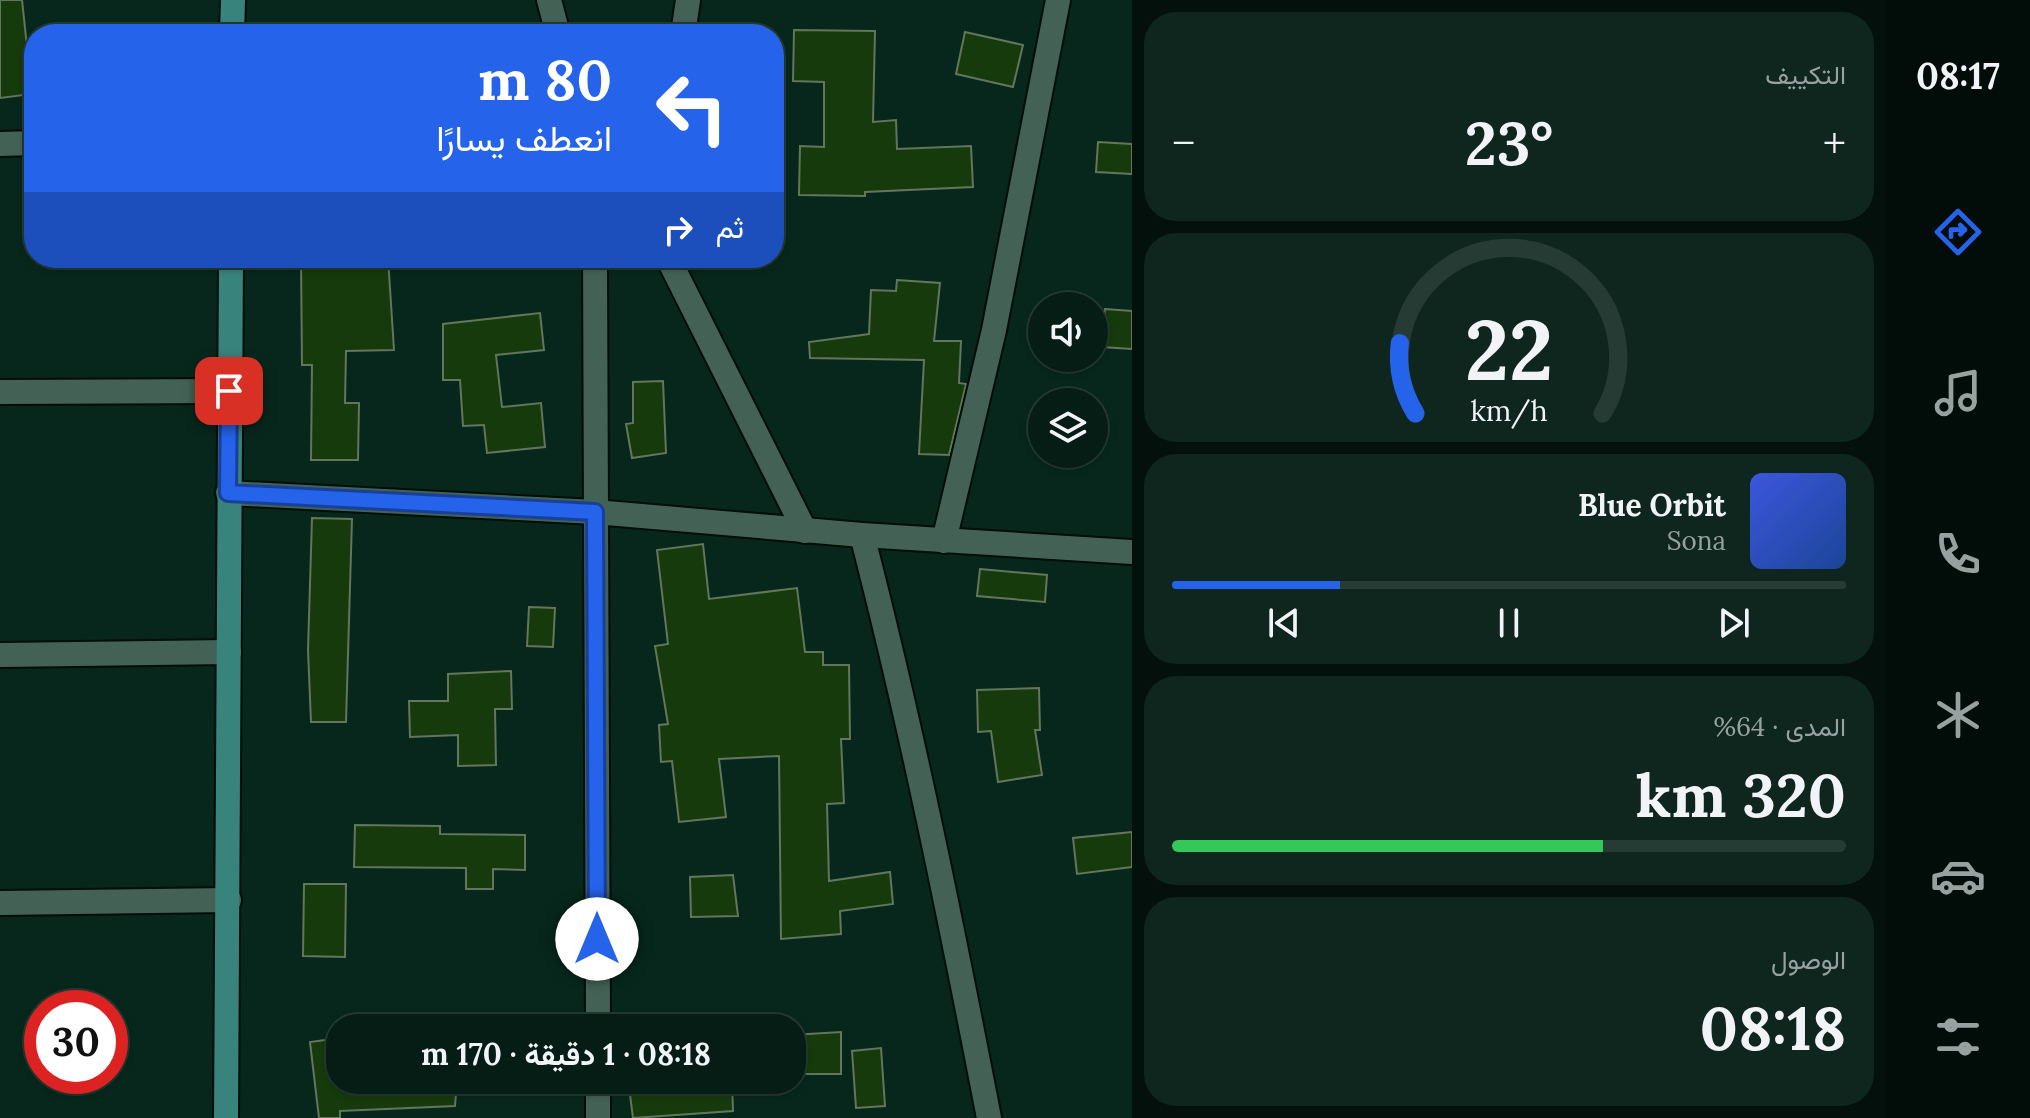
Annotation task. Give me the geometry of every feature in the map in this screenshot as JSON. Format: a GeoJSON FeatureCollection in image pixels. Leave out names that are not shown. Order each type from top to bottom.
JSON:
{"type":"FeatureCollection","features":[{"type":"Feature","properties":{"kind":"main road"},"geometry":{"type":"LineString","coordinates":[[232,24],[233,0]]}},
{"type":"Feature","properties":{"kind":"main road"},"geometry":{"type":"LineString","coordinates":[[226,1118],[231,268]]}},
{"type":"Feature","properties":{"kind":"street"},"geometry":{"type":"LineString","coordinates":[[549,0],[555,24]]}},
{"type":"Feature","properties":{"kind":"street"},"geometry":{"type":"LineString","coordinates":[[684,24],[688,0]]}},
{"type":"Feature","properties":{"kind":"street"},"geometry":{"type":"LineString","coordinates":[[944,541],[994,330],[1058,0]]}},
{"type":"Feature","properties":{"kind":"street"},"geometry":{"type":"LineString","coordinates":[[0,144],[24,143]]}},
{"type":"Feature","properties":{"kind":"street"},"geometry":{"type":"LineString","coordinates":[[595,268],[598,1014]]}},
{"type":"Feature","properties":{"kind":"street"},"geometry":{"type":"LineString","coordinates":[[673,268],[805,531]]}},
{"type":"Feature","properties":{"kind":"street"},"geometry":{"type":"LineString","coordinates":[[0,392],[229,391]]}},
{"type":"Feature","properties":{"kind":"street"},"geometry":{"type":"LineString","coordinates":[[228,493],[595,512],[805,531],[1132,552]]}},
{"type":"Feature","properties":{"kind":"street"},"geometry":{"type":"LineString","coordinates":[[862,535],[939,856],[989,1118]]}},
{"type":"Feature","properties":{"kind":"street"},"geometry":{"type":"LineString","coordinates":[[0,655],[229,652]]}},
{"type":"Feature","properties":{"kind":"street"},"geometry":{"type":"LineString","coordinates":[[0,903],[229,900]]}},
{"type":"Feature","properties":{"kind":"street"},"geometry":{"type":"LineString","coordinates":[[598,1094],[598,1118]]}},
{"type":"Feature","properties":{"kind":"building"},"geometry":{"type":"Polygon","coordinates":[[[0,0],[22,0],[24,95],[0,98],[0,0]]]}},
{"type":"Feature","properties":{"kind":"building"},"geometry":{"type":"Polygon","coordinates":[[[794,30],[875,31],[873,122],[896,120],[897,149],[971,146],[973,187],[865,192],[865,196],[799,195],[800,146],[824,147],[824,82],[793,81],[794,30]]]}},
{"type":"Feature","properties":{"kind":"building"},"geometry":{"type":"Polygon","coordinates":[[[965,32],[1023,45],[1013,87],[956,74],[965,32]]]}},
{"type":"Feature","properties":{"kind":"building"},"geometry":{"type":"Polygon","coordinates":[[[1098,142],[1132,144],[1132,174],[1096,172],[1098,142]]]}},
{"type":"Feature","properties":{"kind":"building"},"geometry":{"type":"Polygon","coordinates":[[[301,268],[389,268],[394,350],[346,351],[345,403],[359,403],[358,460],[311,460],[312,365],[302,365],[301,268]]]}},
{"type":"Feature","properties":{"kind":"building"},"geometry":{"type":"Polygon","coordinates":[[[897,280],[940,283],[934,341],[961,341],[959,383],[966,384],[949,455],[919,454],[924,360],[810,358],[809,342],[869,334],[871,290],[896,291],[897,280]]]}},
{"type":"Feature","properties":{"kind":"building"},"geometry":{"type":"Polygon","coordinates":[[[1108,309],[1132,311],[1132,349],[1108,347],[1108,309]]]}},
{"type":"Feature","properties":{"kind":"building"},"geometry":{"type":"Polygon","coordinates":[[[540,313],[544,350],[496,355],[502,407],[541,403],[545,447],[487,453],[484,425],[463,426],[460,380],[443,380],[443,324],[540,313]]]}},
{"type":"Feature","properties":{"kind":"building"},"geometry":{"type":"Polygon","coordinates":[[[663,381],[666,453],[632,458],[626,424],[633,423],[633,382],[663,381]]]}},
{"type":"Feature","properties":{"kind":"building"},"geometry":{"type":"Polygon","coordinates":[[[312,518],[352,519],[346,722],[311,722],[308,650],[312,518]]]}},
{"type":"Feature","properties":{"kind":"building"},"geometry":{"type":"Polygon","coordinates":[[[703,544],[709,599],[797,588],[805,652],[823,652],[823,665],[849,665],[850,739],[841,739],[844,803],[827,804],[829,881],[890,872],[893,904],[840,911],[841,934],[781,939],[779,756],[719,759],[726,817],[679,822],[672,761],[661,762],[659,725],[668,724],[655,646],[668,644],[657,550],[703,544]]]}},
{"type":"Feature","properties":{"kind":"building"},"geometry":{"type":"Polygon","coordinates":[[[980,569],[1047,575],[1045,602],[977,596],[980,569]]]}},
{"type":"Feature","properties":{"kind":"building"},"geometry":{"type":"Polygon","coordinates":[[[529,607],[555,608],[553,647],[527,646],[529,607]]]}},
{"type":"Feature","properties":{"kind":"building"},"geometry":{"type":"Polygon","coordinates":[[[511,671],[512,709],[495,709],[496,765],[458,766],[458,735],[410,737],[409,701],[448,701],[448,674],[511,671]]]}},
{"type":"Feature","properties":{"kind":"building"},"geometry":{"type":"Polygon","coordinates":[[[1039,688],[1040,730],[1035,730],[1042,775],[998,782],[991,731],[978,732],[977,690],[1039,688]]]}},
{"type":"Feature","properties":{"kind":"building"},"geometry":{"type":"Polygon","coordinates":[[[355,825],[440,826],[440,834],[525,835],[525,870],[493,869],[493,889],[466,889],[466,868],[354,867],[355,825]]]}},
{"type":"Feature","properties":{"kind":"building"},"geometry":{"type":"Polygon","coordinates":[[[1132,832],[1132,867],[1077,874],[1073,838],[1132,832]]]}},
{"type":"Feature","properties":{"kind":"building"},"geometry":{"type":"Polygon","coordinates":[[[733,875],[738,916],[691,917],[690,877],[733,875]]]}},
{"type":"Feature","properties":{"kind":"building"},"geometry":{"type":"Polygon","coordinates":[[[304,884],[346,884],[345,957],[303,956],[304,884]]]}},
{"type":"Feature","properties":{"kind":"building"},"geometry":{"type":"Polygon","coordinates":[[[841,1032],[841,1074],[806,1074],[806,1034],[841,1032]]]}},
{"type":"Feature","properties":{"kind":"building"},"geometry":{"type":"Polygon","coordinates":[[[326,1040],[326,1094],[456,1094],[455,1106],[340,1111],[340,1118],[319,1118],[310,1042],[326,1040]]]}},
{"type":"Feature","properties":{"kind":"building"},"geometry":{"type":"Polygon","coordinates":[[[881,1048],[885,1106],[856,1108],[852,1051],[881,1048]]]}},
{"type":"Feature","properties":{"kind":"building"},"geometry":{"type":"Polygon","coordinates":[[[630,1094],[732,1094],[733,1111],[633,1118],[630,1094]]]}},
{"type":"Feature","properties":{"kind":"route"},"geometry":{"type":"LineString","coordinates":[[229,391],[228,493],[595,512],[597,939]]}}]}
